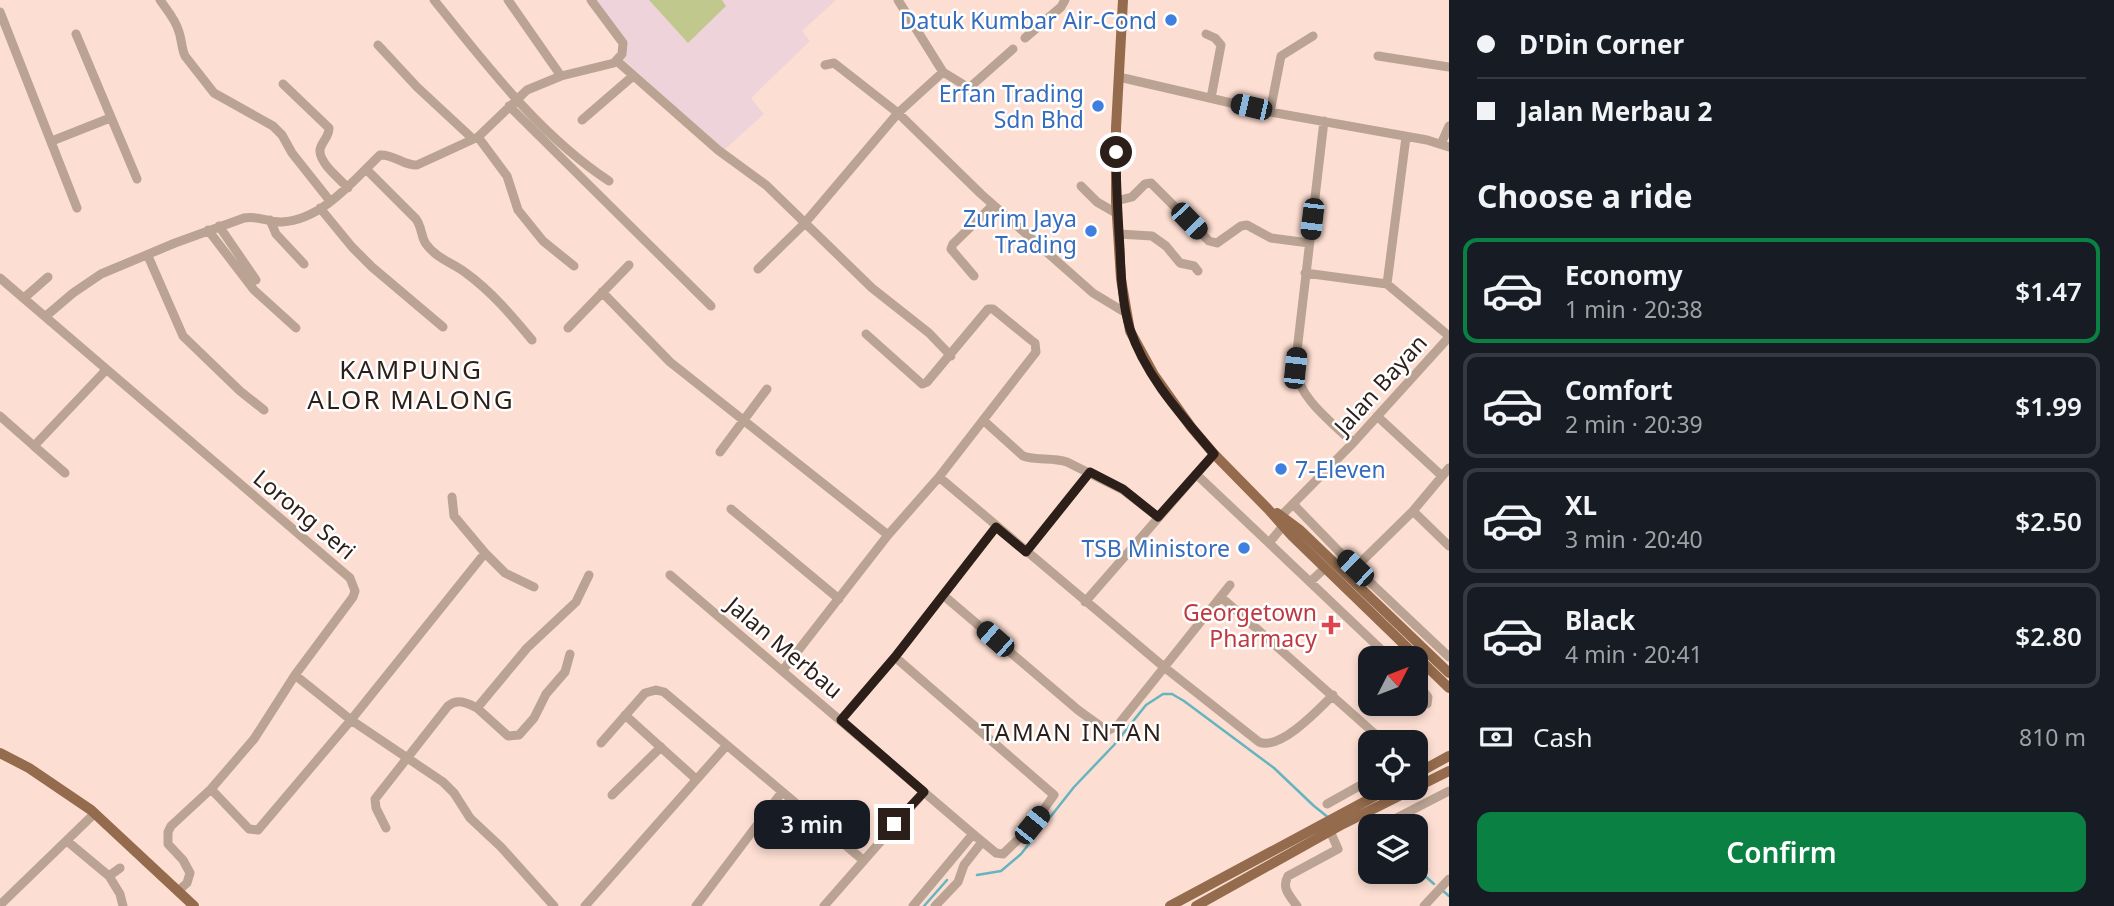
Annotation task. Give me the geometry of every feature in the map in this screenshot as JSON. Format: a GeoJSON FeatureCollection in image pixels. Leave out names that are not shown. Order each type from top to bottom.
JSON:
{"type":"FeatureCollection","features":[{"type":"Feature","properties":{"kind":"main road"},"geometry":{"type":"LineString","coordinates":[[1123,0],[1116,207],[1130,331],[1154,375],[1214,454],[1325,568],[1449,688]]}},
{"type":"Feature","properties":{"kind":"main road"},"geometry":{"type":"LineString","coordinates":[[1282,521],[1307,537],[1449,673]]}},
{"type":"Feature","properties":{"kind":"main road"},"geometry":{"type":"LineString","coordinates":[[0,753],[29,768],[95,813],[194,906]]}},
{"type":"Feature","properties":{"kind":"main road"},"geometry":{"type":"LineString","coordinates":[[1428,767],[1449,756]]}},
{"type":"Feature","properties":{"kind":"main road"},"geometry":{"type":"LineString","coordinates":[[1428,782],[1449,771]]}},
{"type":"Feature","properties":{"kind":"main road"},"geometry":{"type":"LineString","coordinates":[[1170,906],[1368,800]]}},
{"type":"Feature","properties":{"kind":"main road"},"geometry":{"type":"LineString","coordinates":[[1196,906],[1391,800]]}},
{"type":"Feature","properties":{"kind":"street"},"geometry":{"type":"LineString","coordinates":[[160,0],[180,32],[181,49],[185,56],[214,93],[273,126],[330,201]]}},
{"type":"Feature","properties":{"kind":"street"},"geometry":{"type":"LineString","coordinates":[[434,0],[516,98],[569,152],[609,181]]}},
{"type":"Feature","properties":{"kind":"street"},"geometry":{"type":"LineString","coordinates":[[508,0],[561,76]]}},
{"type":"Feature","properties":{"kind":"street"},"geometry":{"type":"LineString","coordinates":[[46,316],[101,274],[219,226],[253,216],[284,222],[320,208],[348,188],[380,155],[389,155],[413,166],[476,138],[527,90],[561,76],[617,61],[622,54],[623,43],[591,0]]}},
{"type":"Feature","properties":{"kind":"street"},"geometry":{"type":"LineString","coordinates":[[898,0],[943,72],[966,88],[970,88],[1013,49]]}},
{"type":"Feature","properties":{"kind":"street"},"geometry":{"type":"LineString","coordinates":[[1026,38],[1061,7],[1065,0]]}},
{"type":"Feature","properties":{"kind":"street"},"geometry":{"type":"LineString","coordinates":[[0,12],[77,208]]}},
{"type":"Feature","properties":{"kind":"street"},"geometry":{"type":"LineString","coordinates":[[76,34],[137,179]]}},
{"type":"Feature","properties":{"kind":"street"},"geometry":{"type":"LineString","coordinates":[[1206,34],[1221,45],[1211,98]]}},
{"type":"Feature","properties":{"kind":"street"},"geometry":{"type":"LineString","coordinates":[[1270,112],[1281,56],[1313,36]]}},
{"type":"Feature","properties":{"kind":"street"},"geometry":{"type":"LineString","coordinates":[[378,45],[417,87],[476,138],[507,176],[518,210],[543,241],[574,266]]}},
{"type":"Feature","properties":{"kind":"street"},"geometry":{"type":"LineString","coordinates":[[1378,56],[1449,66]]}},
{"type":"Feature","properties":{"kind":"street"},"geometry":{"type":"LineString","coordinates":[[617,61],[718,150],[766,185],[872,288],[929,333],[951,355]]}},
{"type":"Feature","properties":{"kind":"street"},"geometry":{"type":"LineString","coordinates":[[825,65],[834,62],[898,113],[993,205],[1093,293],[1126,313]]}},
{"type":"Feature","properties":{"kind":"street"},"geometry":{"type":"LineString","coordinates":[[758,269],[804,224],[898,113],[943,72]]}},
{"type":"Feature","properties":{"kind":"street"},"geometry":{"type":"LineString","coordinates":[[582,120],[633,76]]}},
{"type":"Feature","properties":{"kind":"street"},"geometry":{"type":"LineString","coordinates":[[1119,77],[1270,112],[1445,145],[1449,126]]}},
{"type":"Feature","properties":{"kind":"street"},"geometry":{"type":"LineString","coordinates":[[283,84],[326,124],[329,132],[320,148],[321,157],[348,188]]}},
{"type":"Feature","properties":{"kind":"street"},"geometry":{"type":"LineString","coordinates":[[509,106],[711,306]]}},
{"type":"Feature","properties":{"kind":"street"},"geometry":{"type":"LineString","coordinates":[[52,141],[110,117]]}},
{"type":"Feature","properties":{"kind":"street"},"geometry":{"type":"LineString","coordinates":[[1324,121],[1295,368],[1299,384],[1311,402],[1353,443]]}},
{"type":"Feature","properties":{"kind":"street"},"geometry":{"type":"LineString","coordinates":[[1387,284],[1406,137]]}},
{"type":"Feature","properties":{"kind":"street"},"geometry":{"type":"LineString","coordinates":[[366,169],[416,219],[422,227],[425,243],[444,262],[464,271],[499,302],[532,340]]}},
{"type":"Feature","properties":{"kind":"street"},"geometry":{"type":"LineString","coordinates":[[1081,186],[1097,202],[1116,207],[1132,197],[1144,184],[1151,183],[1209,241],[1220,241],[1241,226],[1247,225],[1271,238],[1309,243]]}},
{"type":"Feature","properties":{"kind":"street"},"geometry":{"type":"LineString","coordinates":[[974,276],[951,249],[993,205]]}},
{"type":"Feature","properties":{"kind":"street"},"geometry":{"type":"LineString","coordinates":[[320,208],[372,267],[443,327]]}},
{"type":"Feature","properties":{"kind":"street"},"geometry":{"type":"LineString","coordinates":[[270,220],[276,234],[304,264]]}},
{"type":"Feature","properties":{"kind":"street"},"geometry":{"type":"LineString","coordinates":[[219,226],[256,280]]}},
{"type":"Feature","properties":{"kind":"street"},"geometry":{"type":"LineString","coordinates":[[208,230],[254,290],[296,328]]}},
{"type":"Feature","properties":{"kind":"street"},"geometry":{"type":"LineString","coordinates":[[1119,234],[1152,236],[1166,246],[1181,263],[1194,266],[1198,271]]}},
{"type":"Feature","properties":{"kind":"street"},"geometry":{"type":"LineString","coordinates":[[148,256],[183,336],[240,391],[264,410]]}},
{"type":"Feature","properties":{"kind":"street"},"geometry":{"type":"LineString","coordinates":[[568,328],[629,265]]}},
{"type":"Feature","properties":{"kind":"street"},"geometry":{"type":"LineString","coordinates":[[1305,273],[1387,284],[1449,337]]}},
{"type":"Feature","properties":{"kind":"street"},"geometry":{"type":"LineString","coordinates":[[24,298],[48,277]]}},
{"type":"Feature","properties":{"kind":"street","name":"Lorong Seri"},"geometry":{"type":"LineString","coordinates":[[1,281],[46,316],[350,578],[355,591],[295,675],[254,739],[211,789],[167,832],[168,844],[183,860],[190,873],[187,883],[178,891]]}},
{"type":"Feature","properties":{"kind":"street"},"geometry":{"type":"LineString","coordinates":[[602,292],[670,362],[888,535]]}},
{"type":"Feature","properties":{"kind":"street"},"geometry":{"type":"LineString","coordinates":[[783,670],[888,535],[939,478],[1035,352],[1035,343],[990,308],[927,382],[922,384],[866,334]]}},
{"type":"Feature","properties":{"kind":"street","name":"Jalan Bayan"},"geometry":{"type":"LineString","coordinates":[[1269,542],[1293,504],[1353,443],[1449,337]]}},
{"type":"Feature","properties":{"kind":"street"},"geometry":{"type":"LineString","coordinates":[[34,446],[106,370]]}},
{"type":"Feature","properties":{"kind":"street"},"geometry":{"type":"LineString","coordinates":[[720,452],[767,389]]}},
{"type":"Feature","properties":{"kind":"street"},"geometry":{"type":"LineString","coordinates":[[0,416],[65,473]]}},
{"type":"Feature","properties":{"kind":"street"},"geometry":{"type":"LineString","coordinates":[[1355,568],[1413,510],[1446,472],[1377,416]]}},
{"type":"Feature","properties":{"kind":"street"},"geometry":{"type":"LineString","coordinates":[[983,421],[1023,456],[1058,459],[1090,472],[1123,489],[1158,517]]}},
{"type":"Feature","properties":{"kind":"street"},"geometry":{"type":"LineString","coordinates":[[1085,602],[1214,454]]}},
{"type":"Feature","properties":{"kind":"street"},"geometry":{"type":"LineString","coordinates":[[1026,552],[1090,472]]}},
{"type":"Feature","properties":{"kind":"street"},"geometry":{"type":"LineString","coordinates":[[1196,474],[1377,646]]}},
{"type":"Feature","properties":{"kind":"street"},"geometry":{"type":"LineString","coordinates":[[939,478],[1164,667],[1264,744],[1273,743],[1306,722],[1333,695]]}},
{"type":"Feature","properties":{"kind":"street"},"geometry":{"type":"LineString","coordinates":[[452,497],[454,516],[485,553],[505,573],[534,587]]}},
{"type":"Feature","properties":{"kind":"street"},"geometry":{"type":"LineString","coordinates":[[1293,504],[1355,568],[1449,657]]}},
{"type":"Feature","properties":{"kind":"street"},"geometry":{"type":"LineString","coordinates":[[731,509],[839,599]]}},
{"type":"Feature","properties":{"kind":"street"},"geometry":{"type":"LineString","coordinates":[[1413,510],[1449,546]]}},
{"type":"Feature","properties":{"kind":"street"},"geometry":{"type":"LineString","coordinates":[[841,720],[895,657],[996,527]]}},
{"type":"Feature","properties":{"kind":"street"},"geometry":{"type":"LineString","coordinates":[[211,789],[249,829],[258,830],[351,720],[485,553]]}},
{"type":"Feature","properties":{"kind":"street"},"geometry":{"type":"LineString","coordinates":[[1310,582],[1325,568]]}},
{"type":"Feature","properties":{"kind":"street"},"geometry":{"type":"LineString","coordinates":[[477,708],[527,648],[569,609],[589,575]]}},
{"type":"Feature","properties":{"kind":"street","name":"Jalan Merbau"},"geometry":{"type":"LineString","coordinates":[[670,575],[982,842],[996,853],[1003,854],[1032,825],[1054,795],[895,657]]}},
{"type":"Feature","properties":{"kind":"street"},"geometry":{"type":"LineString","coordinates":[[943,595],[1107,732],[1118,725],[1230,585]]}},
{"type":"Feature","properties":{"kind":"street"},"geometry":{"type":"LineString","coordinates":[[1221,597],[1371,730]]}},
{"type":"Feature","properties":{"kind":"street"},"geometry":{"type":"LineString","coordinates":[[386,828],[376,808],[375,799],[451,704],[461,701],[477,708],[508,736],[519,735],[534,718],[545,694],[565,672],[570,654]]}},
{"type":"Feature","properties":{"kind":"street"},"geometry":{"type":"LineString","coordinates":[[295,675],[351,720],[449,788],[470,818],[501,847],[554,906]]}},
{"type":"Feature","properties":{"kind":"street"},"geometry":{"type":"LineString","coordinates":[[601,743],[645,693],[656,690],[664,692],[863,860]]}},
{"type":"Feature","properties":{"kind":"street"},"geometry":{"type":"LineString","coordinates":[[625,715],[696,779]]}},
{"type":"Feature","properties":{"kind":"street"},"geometry":{"type":"LineString","coordinates":[[585,906],[727,745]]}},
{"type":"Feature","properties":{"kind":"street"},"geometry":{"type":"LineString","coordinates":[[612,795],[661,747]]}},
{"type":"Feature","properties":{"kind":"street"},"geometry":{"type":"LineString","coordinates":[[1327,804],[1358,787]]}},
{"type":"Feature","properties":{"kind":"street"},"geometry":{"type":"LineString","coordinates":[[1405,814],[1449,791]]}},
{"type":"Feature","properties":{"kind":"street"},"geometry":{"type":"LineString","coordinates":[[696,906],[782,792]]}},
{"type":"Feature","properties":{"kind":"street"},"geometry":{"type":"LineString","coordinates":[[824,906],[924,792]]}},
{"type":"Feature","properties":{"kind":"street"},"geometry":{"type":"LineString","coordinates":[[1391,800],[1398,814]]}},
{"type":"Feature","properties":{"kind":"street"},"geometry":{"type":"LineString","coordinates":[[0,905],[95,813]]}},
{"type":"Feature","properties":{"kind":"street"},"geometry":{"type":"LineString","coordinates":[[1297,906],[1286,890],[1288,876],[1338,849],[1330,831]]}},
{"type":"Feature","properties":{"kind":"street"},"geometry":{"type":"LineString","coordinates":[[913,906],[973,834]]}},
{"type":"Feature","properties":{"kind":"street"},"geometry":{"type":"LineString","coordinates":[[67,841],[109,876],[120,894],[123,906]]}},
{"type":"Feature","properties":{"kind":"street"},"geometry":{"type":"LineString","coordinates":[[935,906],[958,882],[964,865],[982,842]]}},
{"type":"Feature","properties":{"kind":"street"},"geometry":{"type":"LineString","coordinates":[[109,876],[120,868]]}},
{"type":"Feature","properties":{"kind":"street"},"geometry":{"type":"LineString","coordinates":[[1424,906],[1449,879]]}},
{"type":"Feature","properties":{"kind":"shaded area"},"geometry":{"type":"Polygon","coordinates":[[[594,0],[836,0],[802,31],[810,41],[751,98],[764,114],[723,151],[623,59],[626,52],[594,0]]]}},
{"type":"Feature","properties":{"kind":"green space"},"geometry":{"type":"Polygon","coordinates":[[[649,0],[722,0],[726,6],[688,43],[649,0]]]}},
{"type":"Feature","properties":{"kind":"waterway"},"geometry":{"type":"LineString","coordinates":[[977,875],[1001,871],[1021,854],[1074,787],[1114,745],[1146,705],[1163,694],[1172,694],[1184,701],[1274,768],[1329,818]]}},
{"type":"Feature","properties":{"kind":"waterway"},"geometry":{"type":"LineString","coordinates":[[1428,879],[1434,884]]}},
{"type":"Feature","properties":{"kind":"waterway"},"geometry":{"type":"LineString","coordinates":[[924,906],[947,880]]}},
{"type":"Feature","properties":{"kind":"waterway"},"geometry":{"type":"LineString","coordinates":[[1442,890],[1449,896]]}},
{"type":"Feature","properties":{"kind":"place","name":"Datuk Kumbar Air-Cond"},"geometry":{"type":"Point","coordinates":[1171,20]}},
{"type":"Feature","properties":{"kind":"place","name":"Erfan Trading Sdn Bhd"},"geometry":{"type":"Point","coordinates":[1098,106]}},
{"type":"Feature","properties":{"kind":"place","name":"Zurim Jaya Trading"},"geometry":{"type":"Point","coordinates":[1091,231]}},
{"type":"Feature","properties":{"kind":"place","name":"7-Eleven"},"geometry":{"type":"Point","coordinates":[1281,469]}},
{"type":"Feature","properties":{"kind":"place","name":"TSB Ministore"},"geometry":{"type":"Point","coordinates":[1244,548]}},
{"type":"Feature","properties":{"kind":"place","name":"Georgetown Pharmacy"},"geometry":{"type":"Point","coordinates":[1331,625]}},
{"type":"Feature","properties":{"kind":"district","name":"KAMPUNG ALOR MALONG"},"geometry":{"type":"Point","coordinates":[411,384]}},
{"type":"Feature","properties":{"kind":"district","name":"TAMAN INTAN"},"geometry":{"type":"Point","coordinates":[1072,731]}},
{"type":"Feature","properties":{"kind":"route"},"geometry":{"type":"LineString","coordinates":[[894,824],[924,792],[841,720],[895,657],[996,527],[1026,552],[1090,472],[1123,489],[1158,517],[1214,454],[1154,375],[1130,331],[1121,279],[1116,152]]}}]}
